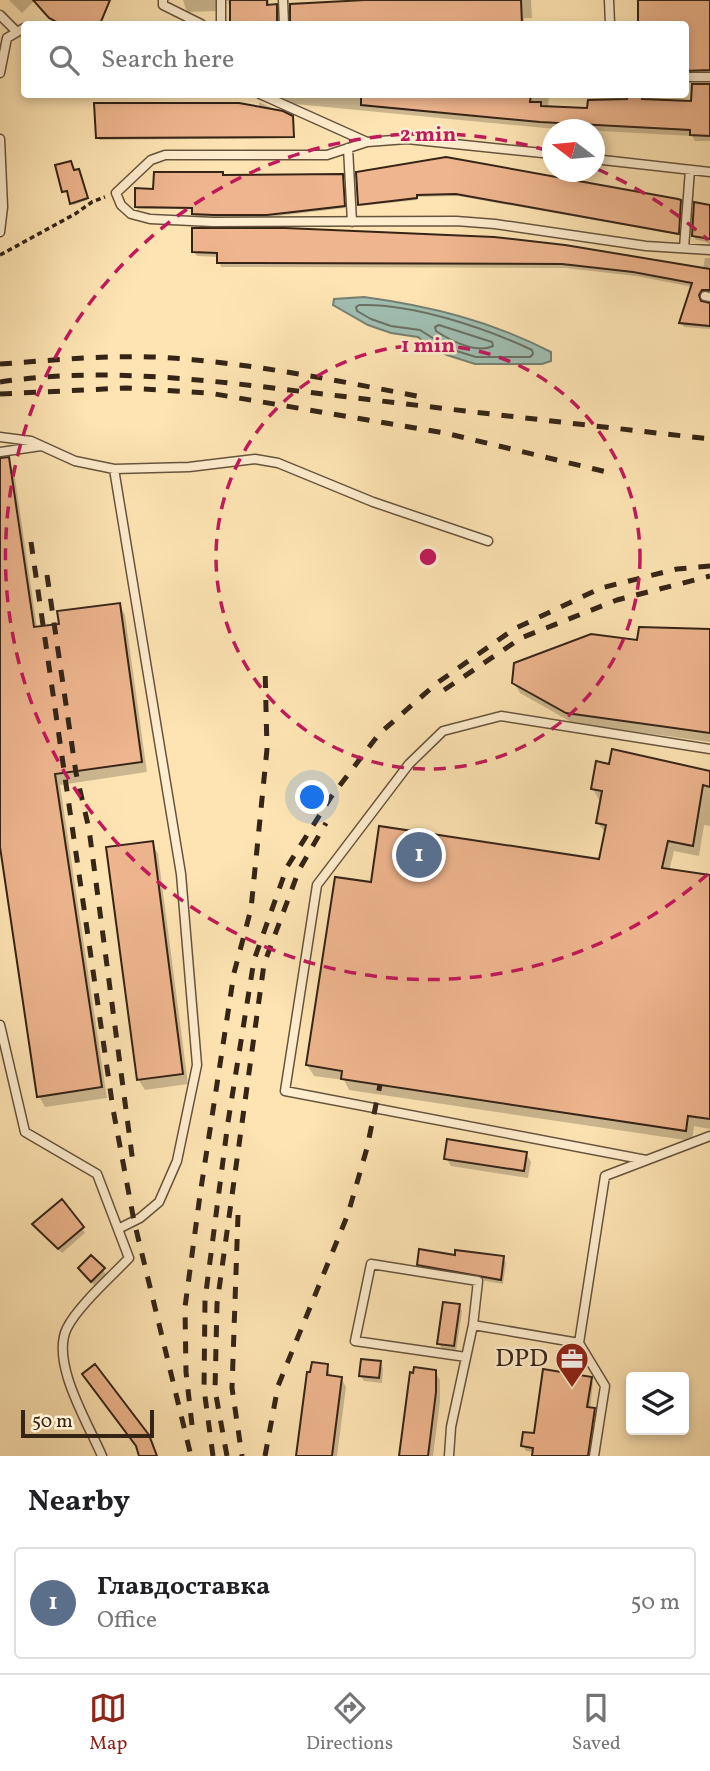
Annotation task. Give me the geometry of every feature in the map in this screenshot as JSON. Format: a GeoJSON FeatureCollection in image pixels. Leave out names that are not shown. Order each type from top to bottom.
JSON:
{"type":"FeatureCollection","features":[{"type":"Feature","properties":{"kind":"lane"},"geometry":{"type":"LineString","coordinates":[[163,0],[163,5],[195,21]]}},
{"type":"Feature","properties":{"kind":"lane"},"geometry":{"type":"LineString","coordinates":[[221,0],[221,21]]}},
{"type":"Feature","properties":{"kind":"lane"},"geometry":{"type":"LineString","coordinates":[[283,0],[284,21]]}},
{"type":"Feature","properties":{"kind":"lane"},"geometry":{"type":"LineString","coordinates":[[609,0],[610,21]]}},
{"type":"Feature","properties":{"kind":"lane"},"geometry":{"type":"LineString","coordinates":[[0,15],[21,30],[7,38],[0,74]]}},
{"type":"Feature","properties":{"kind":"lane"},"geometry":{"type":"LineString","coordinates":[[689,76],[710,77]]}},
{"type":"Feature","properties":{"kind":"lane"},"geometry":{"type":"LineString","coordinates":[[278,98],[367,142]]}},
{"type":"Feature","properties":{"kind":"lane"},"geometry":{"type":"LineString","coordinates":[[0,139],[1,227]]}},
{"type":"Feature","properties":{"kind":"lane"},"geometry":{"type":"LineString","coordinates":[[542,153],[407,139],[367,142],[327,155],[164,155],[151,160],[116,193],[121,205],[131,214],[150,219],[213,222],[495,223],[646,246],[710,250]]}},
{"type":"Feature","properties":{"kind":"lane"},"geometry":{"type":"LineString","coordinates":[[348,148],[352,222]]}},
{"type":"Feature","properties":{"kind":"lane"},"geometry":{"type":"LineString","coordinates":[[605,160],[710,172]]}},
{"type":"Feature","properties":{"kind":"lane"},"geometry":{"type":"LineString","coordinates":[[684,248],[690,170]]}},
{"type":"Feature","properties":{"kind":"lane"},"geometry":{"type":"LineString","coordinates":[[0,437],[31,441],[75,461],[114,469],[189,467],[255,459],[278,463],[373,502],[488,541]]}},
{"type":"Feature","properties":{"kind":"lane"},"geometry":{"type":"LineString","coordinates":[[0,452],[41,446]]}},
{"type":"Feature","properties":{"kind":"lane"},"geometry":{"type":"LineString","coordinates":[[114,469],[181,874],[197,1065],[177,1161],[159,1202],[140,1218],[118,1229]]}},
{"type":"Feature","properties":{"kind":"lane"},"geometry":{"type":"LineString","coordinates":[[646,1160],[285,1091],[317,885],[409,764],[443,731],[501,716],[710,749]]}},
{"type":"Feature","properties":{"kind":"lane"},"geometry":{"type":"LineString","coordinates":[[0,1025],[25,1132],[97,1174],[129,1258],[73,1317],[63,1338],[62,1355],[69,1381],[102,1456]]}},
{"type":"Feature","properties":{"kind":"lane"},"geometry":{"type":"LineString","coordinates":[[594,1456],[605,1386],[579,1343],[604,1177],[710,1136]]}},
{"type":"Feature","properties":{"kind":"lane"},"geometry":{"type":"LineString","coordinates":[[449,1456],[451,1427],[473,1325],[478,1281],[371,1264],[355,1341],[466,1357]]}},
{"type":"Feature","properties":{"kind":"lane"},"geometry":{"type":"LineString","coordinates":[[473,1325],[579,1343]]}},
{"type":"Feature","properties":{"kind":"path"},"geometry":{"type":"LineString","coordinates":[[0,256],[92,202],[116,193]]}},
{"type":"Feature","properties":{"kind":"water"},"geometry":{"type":"Polygon","coordinates":[[[364,297],[436,310],[483,323],[551,352],[551,361],[542,364],[475,364],[447,355],[418,337],[391,333],[368,325],[333,305],[334,299],[364,297]]]}},
{"type":"Feature","properties":{"kind":"building"},"geometry":{"type":"Polygon","coordinates":[[[33,0],[110,0],[101,21],[54,21],[33,0]]]}},
{"type":"Feature","properties":{"kind":"building"},"geometry":{"type":"Polygon","coordinates":[[[230,0],[267,0],[267,5],[277,4],[277,21],[230,21],[230,0]]]}},
{"type":"Feature","properties":{"kind":"building"},"geometry":{"type":"Polygon","coordinates":[[[365,0],[521,0],[522,21],[290,21],[290,4],[365,0]]]}},
{"type":"Feature","properties":{"kind":"building"},"geometry":{"type":"Polygon","coordinates":[[[638,0],[710,0],[710,70],[689,71],[689,21],[638,21],[638,0]]]}},
{"type":"Feature","properties":{"kind":"building"},"geometry":{"type":"Polygon","coordinates":[[[692,84],[710,84],[710,136],[690,135],[690,130],[605,125],[605,119],[542,119],[540,122],[361,105],[361,98],[530,98],[530,102],[541,102],[541,106],[587,108],[588,100],[691,101],[692,84]]]}},
{"type":"Feature","properties":{"kind":"building"},"geometry":{"type":"Polygon","coordinates":[[[94,103],[239,103],[283,111],[293,116],[294,137],[96,138],[94,103]]]}},
{"type":"Feature","properties":{"kind":"building"},"geometry":{"type":"Polygon","coordinates":[[[446,157],[542,174],[542,182],[584,182],[678,199],[681,200],[679,234],[456,194],[417,195],[417,198],[358,205],[356,172],[446,157]]]}},
{"type":"Feature","properties":{"kind":"building"},"geometry":{"type":"Polygon","coordinates":[[[71,161],[74,170],[79,169],[88,198],[70,204],[67,191],[62,192],[55,165],[71,161]]]}},
{"type":"Feature","properties":{"kind":"building"},"geometry":{"type":"Polygon","coordinates":[[[154,172],[223,172],[223,175],[343,174],[345,206],[267,215],[192,214],[192,208],[135,207],[135,188],[153,189],[154,172]]]}},
{"type":"Feature","properties":{"kind":"building"},"geometry":{"type":"Polygon","coordinates":[[[694,202],[710,205],[710,239],[692,236],[694,202]]]}},
{"type":"Feature","properties":{"kind":"building"},"geometry":{"type":"Polygon","coordinates":[[[192,228],[285,228],[494,237],[565,245],[710,269],[710,290],[702,290],[699,295],[701,301],[710,303],[710,326],[679,323],[692,283],[633,272],[562,264],[217,263],[217,253],[192,252],[192,228]]]}},
{"type":"Feature","properties":{"kind":"building"},"geometry":{"type":"Polygon","coordinates":[[[9,457],[34,627],[59,624],[57,611],[120,603],[142,762],[55,774],[102,1087],[37,1097],[0,847],[0,458],[9,457]]]}},
{"type":"Feature","properties":{"kind":"building"},"geometry":{"type":"Polygon","coordinates":[[[639,627],[710,629],[710,733],[566,713],[512,683],[514,663],[591,634],[637,640],[639,627]]]}},
{"type":"Feature","properties":{"kind":"building"},"geometry":{"type":"Polygon","coordinates":[[[612,749],[710,771],[710,787],[703,785],[693,846],[668,841],[662,868],[710,875],[710,1119],[688,1116],[686,1131],[341,1079],[342,1071],[306,1065],[335,877],[371,882],[379,826],[599,859],[606,825],[596,823],[602,791],[591,789],[596,761],[609,764],[612,749]]]}},
{"type":"Feature","properties":{"kind":"building"},"geometry":{"type":"Polygon","coordinates":[[[153,841],[183,1074],[137,1080],[106,847],[153,841]]]}},
{"type":"Feature","properties":{"kind":"building"},"geometry":{"type":"Polygon","coordinates":[[[447,1139],[527,1152],[524,1171],[444,1159],[447,1139]]]}},
{"type":"Feature","properties":{"kind":"building"},"geometry":{"type":"Polygon","coordinates":[[[62,1199],[84,1227],[58,1249],[32,1224],[62,1199]]]}},
{"type":"Feature","properties":{"kind":"building"},"geometry":{"type":"Polygon","coordinates":[[[419,1249],[455,1255],[455,1250],[504,1256],[501,1280],[417,1265],[419,1249]]]}},
{"type":"Feature","properties":{"kind":"building"},"geometry":{"type":"Polygon","coordinates":[[[91,1255],[105,1268],[91,1282],[78,1268],[91,1255]]]}},
{"type":"Feature","properties":{"kind":"building"},"geometry":{"type":"Polygon","coordinates":[[[443,1302],[460,1304],[454,1346],[437,1344],[443,1302]]]}},
{"type":"Feature","properties":{"kind":"building"},"geometry":{"type":"Polygon","coordinates":[[[361,1359],[381,1361],[379,1378],[359,1376],[361,1359]]]}},
{"type":"Feature","properties":{"kind":"building"},"geometry":{"type":"Polygon","coordinates":[[[312,1362],[328,1364],[327,1375],[342,1377],[332,1456],[296,1456],[307,1372],[310,1372],[312,1362]]]}},
{"type":"Feature","properties":{"kind":"building"},"geometry":{"type":"Polygon","coordinates":[[[95,1364],[149,1435],[157,1456],[139,1456],[136,1446],[82,1374],[95,1364]]]}},
{"type":"Feature","properties":{"kind":"building"},"geometry":{"type":"Polygon","coordinates":[[[414,1367],[436,1370],[428,1456],[399,1456],[410,1372],[413,1373],[414,1367]]]}},
{"type":"Feature","properties":{"kind":"building"},"geometry":{"type":"Polygon","coordinates":[[[543,1369],[592,1377],[587,1407],[595,1408],[588,1456],[532,1456],[533,1448],[521,1446],[523,1432],[534,1433],[543,1369]]]}},
{"type":"Feature","properties":{"kind":"railway"},"geometry":{"type":"LineString","coordinates":[[0,364],[108,357],[172,358],[266,369],[422,397]]}},
{"type":"Feature","properties":{"kind":"railway"},"geometry":{"type":"LineString","coordinates":[[0,382],[85,375],[170,378],[710,439]]}},
{"type":"Feature","properties":{"kind":"railway"},"geometry":{"type":"LineString","coordinates":[[0,394],[126,388],[209,393],[445,433],[615,474]]}},
{"type":"Feature","properties":{"kind":"railway"},"geometry":{"type":"LineString","coordinates":[[31,542],[113,1109],[134,1221],[191,1456]]}},
{"type":"Feature","properties":{"kind":"railway"},"geometry":{"type":"LineString","coordinates":[[213,1456],[204,1389],[205,1300],[228,1122],[254,960],[287,867],[331,797],[379,734],[437,683],[514,629],[601,588],[677,569],[710,566]]}},
{"type":"Feature","properties":{"kind":"railway"},"geometry":{"type":"LineString","coordinates":[[47,575],[76,773],[89,829],[133,1163]]}},
{"type":"Feature","properties":{"kind":"railway"},"geometry":{"type":"LineString","coordinates":[[444,690],[521,638],[617,600],[710,576]]}},
{"type":"Feature","properties":{"kind":"railway"},"geometry":{"type":"LineString","coordinates":[[192,1425],[186,1372],[185,1307],[234,973],[251,909],[267,749],[265,666]]}},
{"type":"Feature","properties":{"kind":"railway"},"geometry":{"type":"LineString","coordinates":[[227,1456],[215,1390],[217,1304],[264,964],[299,870],[326,823]]}},
{"type":"Feature","properties":{"kind":"railway"},"geometry":{"type":"LineString","coordinates":[[265,1456],[278,1386],[348,1214],[367,1148],[380,1085]]}},
{"type":"Feature","properties":{"kind":"railway"},"geometry":{"type":"LineString","coordinates":[[238,1215],[232,1388],[242,1456]]}},
{"type":"Feature","properties":{"kind":"place","name":"Главдоставка"},"geometry":{"type":"Point","coordinates":[419,855]}},
{"type":"Feature","properties":{"kind":"place","name":"DPD"},"geometry":{"type":"Point","coordinates":[572,1389]}}]}
